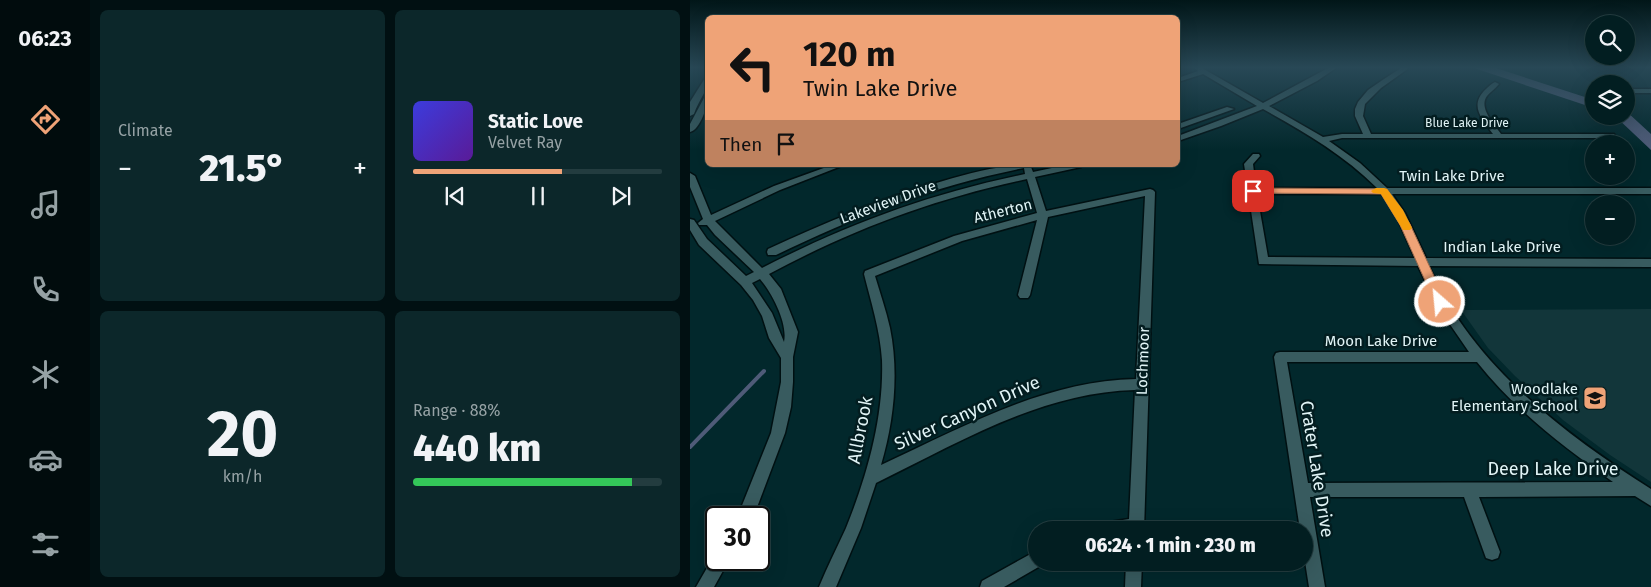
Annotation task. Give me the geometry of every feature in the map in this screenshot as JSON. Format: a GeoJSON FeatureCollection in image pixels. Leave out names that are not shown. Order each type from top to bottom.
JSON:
{"type":"FeatureCollection","features":[{"type":"Feature","properties":{"kind":"street"},"geometry":{"type":"LineString","coordinates":[[690,114],[698,95]]}},
{"type":"Feature","properties":{"kind":"street"},"geometry":{"type":"LineString","coordinates":[[1245,95],[1324,139],[1351,158],[1384,191],[1398,210],[1440,302],[1457,328],[1481,358],[1538,416],[1576,447],[1651,498]]}},
{"type":"Feature","properties":{"kind":"street"},"geometry":{"type":"LineString","coordinates":[[1180,138],[1264,106],[1283,95]]}},
{"type":"Feature","properties":{"kind":"street"},"geometry":{"type":"LineString","coordinates":[[1368,95],[1360,105],[1359,115],[1368,135]]}},
{"type":"Feature","properties":{"kind":"street"},"geometry":{"type":"LineString","coordinates":[[1485,95],[1481,104],[1485,116],[1499,136]]}},
{"type":"Feature","properties":{"kind":"street"},"geometry":{"type":"LineString","coordinates":[[690,130],[705,103]]}},
{"type":"Feature","properties":{"kind":"street"},"geometry":{"type":"LineString","coordinates":[[1180,126],[1230,109]]}},
{"type":"Feature","properties":{"kind":"street","name":"Blue Lake Drive"},"geometry":{"type":"LineString","coordinates":[[1324,139],[1368,135],[1585,136]]}},
{"type":"Feature","properties":{"kind":"street"},"geometry":{"type":"LineString","coordinates":[[1253,191],[1248,164],[1256,156]]}},
{"type":"Feature","properties":{"kind":"street"},"geometry":{"type":"LineString","coordinates":[[787,357],[775,338],[768,316],[757,297],[745,282],[703,242],[691,226],[777,188],[835,167]]}},
{"type":"Feature","properties":{"kind":"street"},"geometry":{"type":"LineString","coordinates":[[772,252],[848,216],[924,188],[972,175],[1015,167]]}},
{"type":"Feature","properties":{"kind":"street"},"geometry":{"type":"LineString","coordinates":[[1024,295],[1043,216],[1027,167]]}},
{"type":"Feature","properties":{"kind":"street","name":"Lakeview Drive"},"geometry":{"type":"LineString","coordinates":[[745,282],[813,247],[882,217],[936,198],[1069,167]]}},
{"type":"Feature","properties":{"kind":"street"},"geometry":{"type":"LineString","coordinates":[[690,176],[708,219],[726,240],[762,273],[774,289],[792,332],[787,357],[787,382],[778,433],[751,506]]}},
{"type":"Feature","properties":{"kind":"street","name":"Twin Lake Drive"},"geometry":{"type":"LineString","coordinates":[[1253,191],[1651,192]]}},
{"type":"Feature","properties":{"kind":"street","name":"Indian Lake Drive"},"geometry":{"type":"LineString","coordinates":[[1253,191],[1263,262],[1651,263]]}},
{"type":"Feature","properties":{"kind":"street","name":"Atherton"},"geometry":{"type":"LineString","coordinates":[[869,274],[922,251],[971,234],[1150,192]]}},
{"type":"Feature","properties":{"kind":"street","name":"Lochmoor"},"geometry":{"type":"LineString","coordinates":[[1136,521],[1150,192]]}},
{"type":"Feature","properties":{"kind":"street","name":"Allbrook"},"geometry":{"type":"LineString","coordinates":[[827,587],[842,557],[870,478],[883,423],[887,394],[885,331],[869,274]]}},
{"type":"Feature","properties":{"kind":"street","name":"Moon Lake Drive"},"geometry":{"type":"LineString","coordinates":[[1280,357],[1481,358]]}},
{"type":"Feature","properties":{"kind":"street","name":"Crater Lake Drive"},"geometry":{"type":"LineString","coordinates":[[1280,357],[1317,587]]}},
{"type":"Feature","properties":{"kind":"street","name":"Silver Canyon Drive"},"geometry":{"type":"LineString","coordinates":[[870,478],[1033,402],[1080,388],[1142,384]]}},
{"type":"Feature","properties":{"kind":"street","name":"Deep Lake Drive"},"geometry":{"type":"LineString","coordinates":[[1302,490],[1637,489]]}},
{"type":"Feature","properties":{"kind":"street","name":"Deep Lake Drive"},"geometry":{"type":"LineString","coordinates":[[1469,490],[1492,552]]}},
{"type":"Feature","properties":{"kind":"street"},"geometry":{"type":"LineString","coordinates":[[988,587],[1028,564]]}},
{"type":"Feature","properties":{"kind":"street"},"geometry":{"type":"LineString","coordinates":[[704,587],[714,571]]}},
{"type":"Feature","properties":{"kind":"street"},"geometry":{"type":"LineString","coordinates":[[1133,587],[1134,571]]}},
{"type":"Feature","properties":{"kind":"shaded area","name":"Woodlake Elementary School"},"geometry":{"type":"Polygon","coordinates":[[[1651,309],[1651,482],[1610,455],[1563,420],[1515,376],[1488,348],[1461,310],[1651,309]]]}},
{"type":"Feature","properties":{"kind":"water"},"geometry":{"type":"Polygon","coordinates":[[[1556,95],[1585,97],[1585,105],[1556,95]]]}},
{"type":"Feature","properties":{"kind":"water"},"geometry":{"type":"Polygon","coordinates":[[[1635,119],[1651,134],[1651,150],[1625,125],[1635,125],[1635,119]]]}},
{"type":"Feature","properties":{"kind":"waterway"},"geometry":{"type":"LineString","coordinates":[[690,447],[764,371]]}},
{"type":"Feature","properties":{"kind":"slow traffic"},"geometry":{"type":"LineString","coordinates":[[1376,191],[1384,191],[1398,210],[1407,228]]}},
{"type":"Feature","properties":{"kind":"place","name":"Woodlake Elementary School"},"geometry":{"type":"Point","coordinates":[1595,398]}},
{"type":"Feature","properties":{"kind":"route"},"geometry":{"type":"LineString","coordinates":[[1253,191],[1384,191],[1398,210],[1440,302]]}}]}
